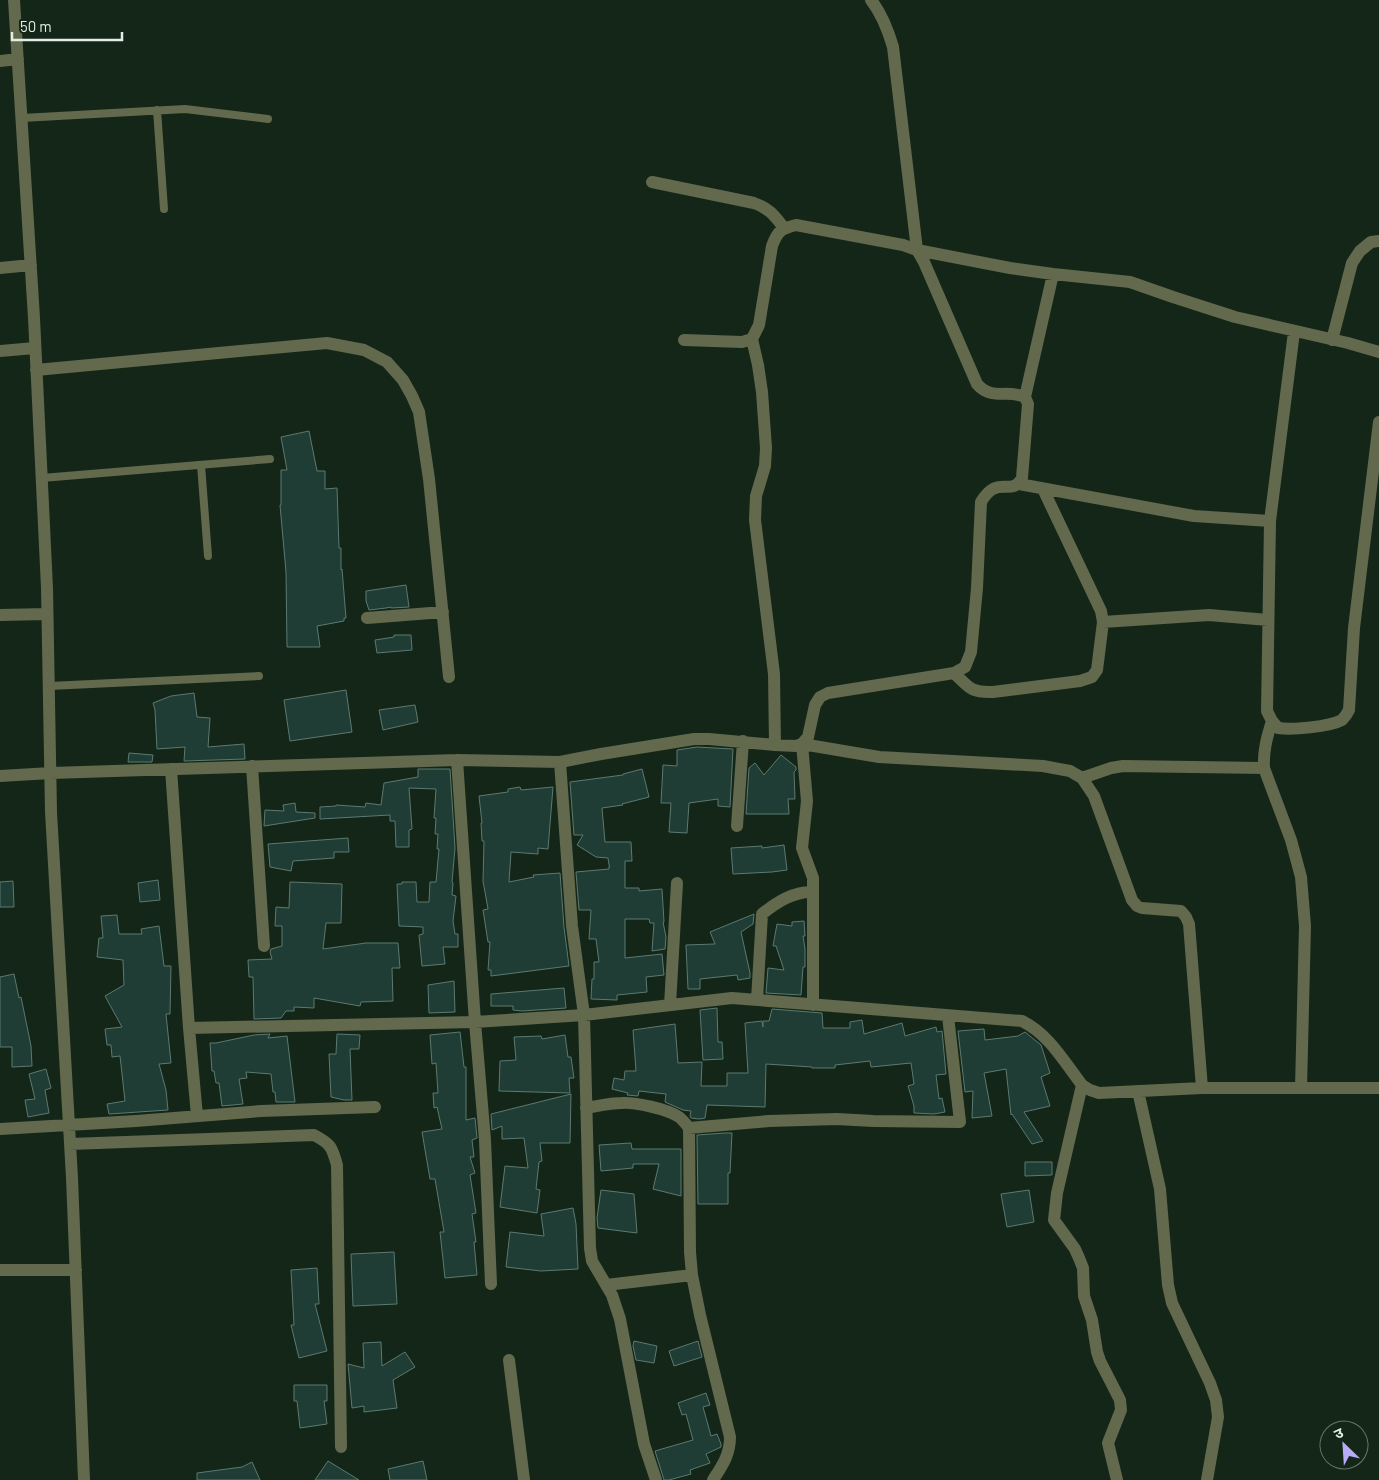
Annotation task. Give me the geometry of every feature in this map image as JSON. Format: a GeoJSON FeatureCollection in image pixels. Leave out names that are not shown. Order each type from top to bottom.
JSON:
{"type":"FeatureCollection","features":[{"type":"Feature","properties":{"kind":"street"},"geometry":{"type":"LineString","coordinates":[[14,0],[36,348],[48,614],[52,822],[70,1144],[84,1480]]}},
{"type":"Feature","properties":{"kind":"street"},"geometry":{"type":"LineString","coordinates":[[871,0],[888,28],[893,47],[917,250],[977,384],[988,393],[1018,394],[1025,397]]}},
{"type":"Feature","properties":{"kind":"street"},"geometry":{"type":"LineString","coordinates":[[0,61],[18,60]]}},
{"type":"Feature","properties":{"kind":"street"},"geometry":{"type":"LineString","coordinates":[[652,182],[754,203],[773,213],[784,228]]}},
{"type":"Feature","properties":{"kind":"street"},"geometry":{"type":"LineString","coordinates":[[684,340],[742,342],[752,339],[759,325],[772,246],[776,235],[784,228],[796,225],[1010,268],[1130,282],[1235,317],[1379,352]]}},
{"type":"Feature","properties":{"kind":"street"},"geometry":{"type":"LineString","coordinates":[[1332,340],[1352,263],[1360,251],[1372,242],[1379,241]]}},
{"type":"Feature","properties":{"kind":"street"},"geometry":{"type":"LineString","coordinates":[[0,268],[31,265]]}},
{"type":"Feature","properties":{"kind":"street"},"geometry":{"type":"LineString","coordinates":[[1019,484],[1022,478],[1028,404],[1025,397],[1053,274]]}},
{"type":"Feature","properties":{"kind":"street"},"geometry":{"type":"LineString","coordinates":[[1294,332],[1270,521],[1267,711],[1272,722],[1278,728],[1291,730],[1334,723],[1344,719],[1349,710],[1354,628],[1379,422]]}},
{"type":"Feature","properties":{"kind":"street"},"geometry":{"type":"LineString","coordinates":[[752,339],[762,392],[766,448],[764,466],[756,496],[755,520],[774,674],[775,745]]}},
{"type":"Feature","properties":{"kind":"street"},"geometry":{"type":"LineString","coordinates":[[36,370],[327,343],[364,350],[387,362],[403,380],[419,412],[429,479],[449,678]]}},
{"type":"Feature","properties":{"kind":"street"},"geometry":{"type":"LineString","coordinates":[[0,351],[36,348]]}},
{"type":"Feature","properties":{"kind":"street"},"geometry":{"type":"LineString","coordinates":[[813,1004],[813,878],[802,848],[807,801],[802,744],[808,737],[815,705],[820,697],[828,693],[954,673],[965,667],[971,652],[977,588],[981,502],[987,493],[994,488],[1011,487],[1019,484],[1194,516],[1270,521]]}},
{"type":"Feature","properties":{"kind":"street"},"geometry":{"type":"LineString","coordinates":[[954,673],[971,689],[980,693],[1080,682],[1092,677],[1096,670],[1103,622],[1101,611],[1043,489]]}},
{"type":"Feature","properties":{"kind":"street"},"geometry":{"type":"LineString","coordinates":[[367,618],[443,612]]}},
{"type":"Feature","properties":{"kind":"street"},"geometry":{"type":"LineString","coordinates":[[0,614],[48,614]]}},
{"type":"Feature","properties":{"kind":"street"},"geometry":{"type":"LineString","coordinates":[[1103,622],[1209,615],[1268,620]]}},
{"type":"Feature","properties":{"kind":"street"},"geometry":{"type":"LineString","coordinates":[[1272,722],[1265,745],[1264,768],[1291,840],[1301,877],[1305,926],[1300,1088]]}},
{"type":"Feature","properties":{"kind":"street"},"geometry":{"type":"LineString","coordinates":[[0,776],[457,760],[560,762],[694,739],[796,746],[802,744],[879,757],[1043,766],[1070,771],[1082,778],[1094,796],[1132,900],[1137,906],[1142,908],[1182,911],[1189,924],[1202,1088]]}},
{"type":"Feature","properties":{"kind":"street"},"geometry":{"type":"LineString","coordinates":[[737,826],[743,741]]}},
{"type":"Feature","properties":{"kind":"street"},"geometry":{"type":"LineString","coordinates":[[457,760],[485,1140],[491,1284]]}},
{"type":"Feature","properties":{"kind":"street"},"geometry":{"type":"LineString","coordinates":[[560,762],[572,926],[584,1015],[590,1248],[592,1261],[612,1295],[620,1319],[644,1444],[656,1480]]}},
{"type":"Feature","properties":{"kind":"street"},"geometry":{"type":"LineString","coordinates":[[252,766],[264,946]]}},
{"type":"Feature","properties":{"kind":"street"},"geometry":{"type":"LineString","coordinates":[[1082,778],[1123,766],[1264,768]]}},
{"type":"Feature","properties":{"kind":"street"},"geometry":{"type":"LineString","coordinates":[[172,769],[189,1028],[197,1116]]}},
{"type":"Feature","properties":{"kind":"street"},"geometry":{"type":"LineString","coordinates":[[670,1005],[677,883]]}},
{"type":"Feature","properties":{"kind":"street"},"geometry":{"type":"LineString","coordinates":[[757,1000],[762,914],[777,902],[803,892],[813,892]]}},
{"type":"Feature","properties":{"kind":"street"},"geometry":{"type":"LineString","coordinates":[[189,1028],[475,1022],[584,1015],[732,998],[1022,1021],[1043,1034],[1082,1086],[1099,1093],[1202,1088],[1379,1088]]}},
{"type":"Feature","properties":{"kind":"street"},"geometry":{"type":"LineString","coordinates":[[689,1128],[769,1121],[837,1119],[960,1122],[948,1016]]}},
{"type":"Feature","properties":{"kind":"street"},"geometry":{"type":"LineString","coordinates":[[1082,1086],[1057,1193],[1054,1220],[1075,1249],[1083,1268],[1084,1296],[1092,1320],[1097,1352],[1120,1400],[1121,1410],[1108,1443],[1117,1480]]}},
{"type":"Feature","properties":{"kind":"street"},"geometry":{"type":"LineString","coordinates":[[1138,1091],[1160,1189],[1168,1285],[1172,1303],[1210,1383],[1216,1400],[1218,1417],[1207,1480]]}},
{"type":"Feature","properties":{"kind":"street"},"geometry":{"type":"LineString","coordinates":[[586,1108],[620,1103],[664,1110],[674,1114],[689,1128],[690,1252],[692,1275],[730,1437],[729,1451],[713,1480]]}},
{"type":"Feature","properties":{"kind":"street"},"geometry":{"type":"LineString","coordinates":[[0,1129],[260,1111],[375,1107]]}},
{"type":"Feature","properties":{"kind":"street"},"geometry":{"type":"LineString","coordinates":[[70,1144],[314,1135],[332,1148],[337,1164],[341,1447]]}},
{"type":"Feature","properties":{"kind":"street"},"geometry":{"type":"LineString","coordinates":[[0,1270],[76,1270]]}},
{"type":"Feature","properties":{"kind":"street"},"geometry":{"type":"LineString","coordinates":[[606,1285],[692,1275]]}},
{"type":"Feature","properties":{"kind":"street"},"geometry":{"type":"LineString","coordinates":[[509,1360],[524,1480]]}},
{"type":"Feature","properties":{"kind":"lane"},"geometry":{"type":"LineString","coordinates":[[22,118],[185,109],[268,119]]}},
{"type":"Feature","properties":{"kind":"lane"},"geometry":{"type":"LineString","coordinates":[[157,110],[164,209]]}},
{"type":"Feature","properties":{"kind":"lane"},"geometry":{"type":"LineString","coordinates":[[42,478],[270,459]]}},
{"type":"Feature","properties":{"kind":"lane"},"geometry":{"type":"LineString","coordinates":[[201,465],[208,556]]}},
{"type":"Feature","properties":{"kind":"lane"},"geometry":{"type":"LineString","coordinates":[[49,686],[259,676]]}},
{"type":"Feature","properties":{"kind":"building"},"geometry":{"type":"Polygon","coordinates":[[[309,431],[317,471],[325,471],[325,489],[337,488],[339,548],[341,548],[341,570],[346,618],[344,618],[344,621],[317,626],[320,647],[287,647],[286,572],[280,505],[281,470],[287,470],[281,437],[309,431]]]}},
{"type":"Feature","properties":{"kind":"building"},"geometry":{"type":"Polygon","coordinates":[[[406,585],[409,607],[369,610],[366,601],[366,591],[406,585]]]}},
{"type":"Feature","properties":{"kind":"building"},"geometry":{"type":"Polygon","coordinates":[[[394,635],[411,635],[412,650],[377,653],[375,640],[394,637],[394,635]]]}},
{"type":"Feature","properties":{"kind":"building"},"geometry":{"type":"Polygon","coordinates":[[[346,690],[352,732],[290,741],[284,700],[346,690]]]}},
{"type":"Feature","properties":{"kind":"building"},"geometry":{"type":"Polygon","coordinates":[[[194,693],[197,717],[210,718],[208,747],[244,744],[245,759],[184,761],[185,747],[157,749],[153,703],[171,696],[194,693]]]}},
{"type":"Feature","properties":{"kind":"building"},"geometry":{"type":"Polygon","coordinates":[[[415,705],[418,722],[383,730],[379,710],[415,705]]]}},
{"type":"Feature","properties":{"kind":"building"},"geometry":{"type":"Polygon","coordinates":[[[697,747],[733,749],[730,807],[718,806],[718,799],[689,803],[687,833],[669,832],[671,803],[661,803],[663,765],[677,766],[677,750],[697,747]]]}},
{"type":"Feature","properties":{"kind":"building"},"geometry":{"type":"Polygon","coordinates":[[[129,753],[153,755],[152,762],[128,762],[129,753]]]}},
{"type":"Feature","properties":{"kind":"building"},"geometry":{"type":"Polygon","coordinates":[[[781,755],[796,767],[794,772],[795,799],[788,799],[789,814],[746,814],[749,768],[755,763],[764,775],[781,755]]]}},
{"type":"Feature","properties":{"kind":"building"},"geometry":{"type":"Polygon","coordinates":[[[418,769],[450,769],[455,848],[452,895],[456,896],[453,921],[455,934],[458,934],[458,947],[443,947],[445,964],[422,966],[419,935],[423,934],[423,927],[399,926],[397,884],[416,882],[417,902],[429,902],[430,882],[436,882],[439,849],[437,849],[438,834],[435,834],[436,818],[434,818],[436,789],[409,788],[412,829],[409,830],[409,847],[396,847],[395,821],[390,821],[390,815],[320,819],[320,807],[336,805],[365,807],[366,803],[381,805],[384,783],[418,777],[418,769]]]}},
{"type":"Feature","properties":{"kind":"building"},"geometry":{"type":"Polygon","coordinates":[[[642,769],[649,797],[623,805],[602,808],[605,842],[631,842],[632,861],[625,861],[625,888],[639,888],[639,891],[662,889],[663,922],[666,937],[665,949],[652,951],[654,923],[650,923],[649,919],[625,919],[625,958],[662,954],[664,975],[646,977],[647,992],[617,995],[617,1000],[591,999],[594,962],[599,962],[596,939],[589,939],[591,910],[579,910],[576,872],[609,869],[610,866],[608,858],[596,857],[577,845],[583,835],[574,835],[570,782],[623,775],[642,769]]]}},
{"type":"Feature","properties":{"kind":"building"},"geometry":{"type":"Polygon","coordinates":[[[520,787],[521,790],[553,787],[548,849],[538,848],[538,854],[511,852],[509,882],[534,877],[533,875],[560,873],[569,966],[491,976],[491,970],[488,970],[490,942],[488,942],[483,910],[488,909],[483,881],[484,841],[482,841],[479,796],[508,792],[508,789],[520,787]]]}},
{"type":"Feature","properties":{"kind":"building"},"geometry":{"type":"Polygon","coordinates":[[[295,803],[296,812],[315,813],[315,818],[264,826],[265,810],[284,811],[283,805],[295,803]]]}},
{"type":"Feature","properties":{"kind":"building"},"geometry":{"type":"Polygon","coordinates":[[[348,838],[349,852],[334,852],[334,858],[293,861],[291,871],[270,867],[268,844],[348,838]]]}},
{"type":"Feature","properties":{"kind":"building"},"geometry":{"type":"Polygon","coordinates":[[[784,845],[787,870],[733,874],[731,848],[762,846],[762,848],[784,845]]]}},
{"type":"Feature","properties":{"kind":"building"},"geometry":{"type":"Polygon","coordinates":[[[158,880],[160,900],[140,902],[138,883],[158,880]]]}},
{"type":"Feature","properties":{"kind":"building"},"geometry":{"type":"Polygon","coordinates":[[[13,881],[14,907],[0,907],[0,882],[13,881]]]}},
{"type":"Feature","properties":{"kind":"building"},"geometry":{"type":"Polygon","coordinates":[[[290,882],[342,884],[341,923],[326,923],[323,949],[366,943],[398,943],[400,968],[392,968],[393,1001],[361,1002],[360,1006],[314,998],[314,1008],[294,1007],[294,1011],[286,1011],[281,1018],[254,1019],[253,977],[249,977],[248,960],[272,959],[271,949],[282,946],[282,926],[275,926],[276,907],[289,908],[290,882]]]}},
{"type":"Feature","properties":{"kind":"building"},"geometry":{"type":"Polygon","coordinates":[[[754,914],[753,924],[741,932],[750,978],[738,980],[737,975],[700,979],[700,989],[688,989],[686,945],[715,944],[710,932],[754,914]]]}},
{"type":"Feature","properties":{"kind":"building"},"geometry":{"type":"Polygon","coordinates":[[[117,915],[119,934],[142,934],[141,929],[159,926],[164,966],[171,966],[170,1014],[166,1014],[171,1063],[159,1064],[166,1090],[168,1110],[109,1114],[107,1104],[125,1101],[120,1056],[112,1057],[111,1045],[107,1045],[105,1029],[122,1027],[105,996],[124,985],[123,960],[97,957],[99,938],[103,938],[101,916],[117,915]]]}},
{"type":"Feature","properties":{"kind":"building"},"geometry":{"type":"Polygon","coordinates":[[[804,921],[805,967],[803,967],[801,995],[766,993],[768,968],[784,970],[776,946],[773,946],[777,924],[792,926],[792,922],[804,921]]]}},
{"type":"Feature","properties":{"kind":"building"},"geometry":{"type":"Polygon","coordinates":[[[14,974],[19,998],[21,997],[31,1046],[32,1066],[12,1067],[12,1047],[0,1047],[0,977],[14,974]]]}},
{"type":"Feature","properties":{"kind":"building"},"geometry":{"type":"Polygon","coordinates":[[[454,981],[455,1012],[429,1013],[428,985],[454,981]]]}},
{"type":"Feature","properties":{"kind":"building"},"geometry":{"type":"Polygon","coordinates":[[[564,988],[566,1008],[522,1011],[513,1010],[513,1006],[491,1006],[491,994],[564,988]]]}},
{"type":"Feature","properties":{"kind":"building"},"geometry":{"type":"Polygon","coordinates":[[[717,1008],[718,1042],[722,1042],[723,1059],[703,1060],[700,1010],[717,1008]]]}},
{"type":"Feature","properties":{"kind":"building"},"geometry":{"type":"Polygon","coordinates":[[[772,1009],[822,1013],[823,1028],[850,1028],[850,1022],[862,1020],[864,1034],[902,1023],[905,1036],[936,1027],[937,1032],[942,1031],[946,1074],[936,1075],[939,1099],[942,1098],[945,1112],[934,1114],[914,1113],[914,1106],[908,1086],[914,1084],[911,1063],[871,1067],[870,1061],[835,1065],[835,1068],[766,1064],[765,1107],[707,1105],[705,1118],[699,1119],[691,1118],[691,1111],[683,1110],[665,1102],[666,1094],[639,1091],[638,1096],[627,1095],[628,1093],[612,1089],[614,1078],[624,1080],[625,1071],[636,1071],[633,1030],[675,1024],[678,1063],[702,1062],[701,1086],[727,1086],[727,1073],[748,1073],[745,1023],[762,1021],[763,1027],[763,1021],[769,1021],[772,1009]]]}},
{"type":"Feature","properties":{"kind":"building"},"geometry":{"type":"Polygon","coordinates":[[[984,1029],[985,1040],[1018,1036],[1025,1032],[1041,1045],[1050,1073],[1041,1077],[1050,1106],[1024,1112],[1043,1141],[1032,1144],[1011,1115],[1006,1069],[984,1073],[992,1116],[972,1118],[973,1091],[965,1092],[958,1031],[984,1029]]]}},
{"type":"Feature","properties":{"kind":"building"},"geometry":{"type":"Polygon","coordinates":[[[460,1032],[464,1067],[466,1067],[466,1120],[475,1118],[477,1138],[472,1140],[474,1157],[470,1157],[475,1173],[470,1175],[476,1213],[472,1214],[476,1242],[474,1242],[477,1275],[445,1278],[440,1232],[444,1232],[435,1179],[430,1179],[422,1132],[442,1129],[437,1107],[434,1108],[433,1093],[438,1093],[436,1063],[432,1064],[430,1035],[460,1032]]]}},
{"type":"Feature","properties":{"kind":"building"},"geometry":{"type":"Polygon","coordinates":[[[270,1034],[268,1038],[287,1036],[295,1102],[276,1102],[271,1074],[246,1072],[247,1078],[239,1079],[243,1104],[222,1106],[219,1083],[216,1083],[214,1071],[212,1071],[210,1043],[270,1034]]]}},
{"type":"Feature","properties":{"kind":"building"},"geometry":{"type":"Polygon","coordinates":[[[337,1034],[360,1035],[359,1049],[350,1049],[352,1100],[331,1097],[329,1054],[336,1054],[337,1034]]]}},
{"type":"Feature","properties":{"kind":"building"},"geometry":{"type":"Polygon","coordinates":[[[565,1035],[568,1057],[571,1057],[574,1078],[569,1078],[570,1093],[499,1091],[500,1061],[516,1060],[514,1037],[541,1036],[542,1039],[565,1035]]]}},
{"type":"Feature","properties":{"kind":"building"},"geometry":{"type":"Polygon","coordinates":[[[46,1069],[51,1088],[45,1090],[49,1113],[28,1117],[25,1100],[35,1099],[29,1074],[46,1069]]]}},
{"type":"Feature","properties":{"kind":"building"},"geometry":{"type":"Polygon","coordinates":[[[571,1094],[570,1143],[540,1143],[542,1161],[539,1162],[536,1189],[540,1190],[537,1213],[500,1207],[505,1166],[528,1168],[524,1138],[502,1139],[502,1126],[492,1130],[491,1114],[571,1094]]]}},
{"type":"Feature","properties":{"kind":"building"},"geometry":{"type":"Polygon","coordinates":[[[732,1133],[730,1173],[728,1173],[728,1204],[698,1204],[697,1135],[732,1133]]]}},
{"type":"Feature","properties":{"kind":"building"},"geometry":{"type":"Polygon","coordinates":[[[631,1143],[632,1149],[681,1149],[681,1196],[653,1189],[659,1164],[633,1164],[633,1168],[601,1171],[599,1145],[631,1143]]]}},
{"type":"Feature","properties":{"kind":"building"},"geometry":{"type":"Polygon","coordinates":[[[1025,1162],[1052,1162],[1052,1175],[1025,1176],[1025,1162]]]}},
{"type":"Feature","properties":{"kind":"building"},"geometry":{"type":"Polygon","coordinates":[[[601,1190],[634,1194],[637,1233],[598,1228],[597,1218],[601,1190]]]}},
{"type":"Feature","properties":{"kind":"building"},"geometry":{"type":"Polygon","coordinates":[[[1029,1190],[1034,1222],[1007,1227],[1001,1194],[1029,1190]]]}},
{"type":"Feature","properties":{"kind":"building"},"geometry":{"type":"Polygon","coordinates":[[[573,1208],[576,1224],[578,1269],[541,1271],[506,1267],[510,1232],[544,1236],[541,1214],[573,1208]]]}},
{"type":"Feature","properties":{"kind":"building"},"geometry":{"type":"Polygon","coordinates":[[[394,1252],[397,1304],[353,1306],[351,1254],[394,1252]]]}},
{"type":"Feature","properties":{"kind":"building"},"geometry":{"type":"Polygon","coordinates":[[[317,1268],[319,1304],[315,1304],[327,1351],[299,1358],[291,1325],[294,1325],[291,1270],[317,1268]]]}},
{"type":"Feature","properties":{"kind":"building"},"geometry":{"type":"Polygon","coordinates":[[[634,1341],[657,1346],[654,1363],[636,1360],[633,1346],[634,1341]]]}},
{"type":"Feature","properties":{"kind":"building"},"geometry":{"type":"Polygon","coordinates":[[[698,1341],[702,1357],[674,1366],[669,1351],[698,1341]]]}},
{"type":"Feature","properties":{"kind":"building"},"geometry":{"type":"Polygon","coordinates":[[[381,1342],[382,1366],[405,1352],[415,1367],[393,1380],[397,1408],[364,1412],[364,1406],[352,1408],[348,1364],[364,1368],[363,1343],[381,1342]]]}},
{"type":"Feature","properties":{"kind":"building"},"geometry":{"type":"Polygon","coordinates":[[[294,1385],[327,1385],[327,1401],[324,1401],[327,1424],[300,1428],[297,1401],[294,1401],[294,1385]]]}},
{"type":"Feature","properties":{"kind":"building"},"geometry":{"type":"Polygon","coordinates":[[[706,1393],[710,1405],[703,1407],[711,1436],[717,1434],[721,1447],[706,1454],[710,1463],[690,1470],[691,1474],[664,1480],[655,1451],[693,1440],[686,1414],[682,1415],[678,1403],[706,1393]]]}},
{"type":"Feature","properties":{"kind":"building"},"geometry":{"type":"Polygon","coordinates":[[[328,1461],[359,1480],[315,1480],[328,1461]]]}},
{"type":"Feature","properties":{"kind":"building"},"geometry":{"type":"Polygon","coordinates":[[[423,1461],[427,1480],[390,1480],[388,1469],[423,1461]]]}},
{"type":"Feature","properties":{"kind":"building"},"geometry":{"type":"Polygon","coordinates":[[[252,1462],[260,1480],[197,1480],[197,1473],[242,1467],[252,1462]]]}}]}
